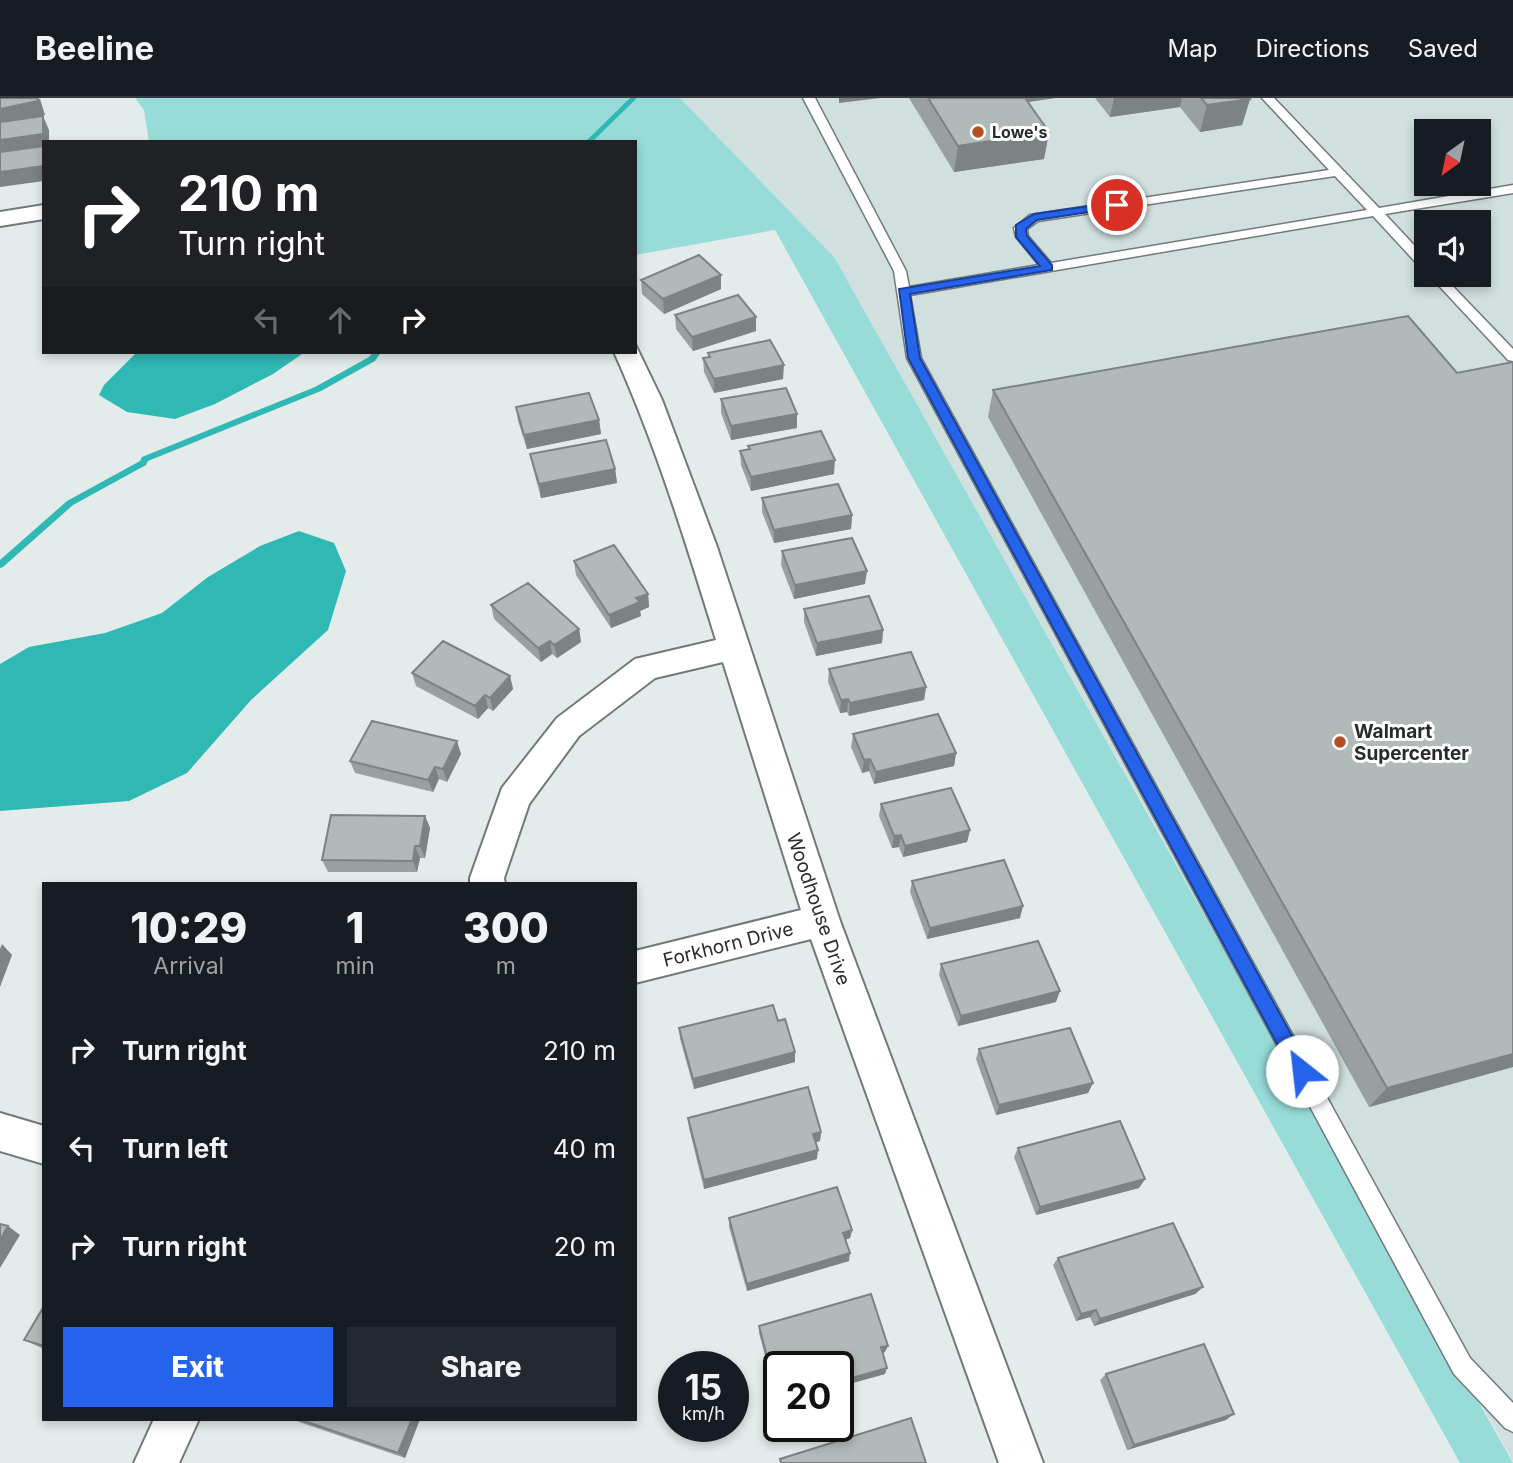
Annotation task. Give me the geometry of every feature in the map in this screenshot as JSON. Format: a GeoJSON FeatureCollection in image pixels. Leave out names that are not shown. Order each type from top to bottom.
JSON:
{"type":"FeatureCollection","features":[{"type":"Feature","properties":{"kind":"street"},"geometry":{"type":"LineString","coordinates":[[0,219],[42,212]]}},
{"type":"Feature","properties":{"kind":"street","name":"Woodhouse Drive"},"geometry":{"type":"LineString","coordinates":[[627,354],[649,400],[734,648],[822,921],[1021,1463]]}},
{"type":"Feature","properties":{"kind":"street"},"geometry":{"type":"LineString","coordinates":[[488,882],[514,798],[568,727],[646,668],[734,648]]}},
{"type":"Feature","properties":{"kind":"street","name":"Forkhorn Drive"},"geometry":{"type":"LineString","coordinates":[[637,967],[822,921]]}},
{"type":"Feature","properties":{"kind":"street"},"geometry":{"type":"LineString","coordinates":[[0,1132],[42,1144]]}},
{"type":"Feature","properties":{"kind":"street"},"geometry":{"type":"LineString","coordinates":[[156,1463],[176,1421]]}},
{"type":"Feature","properties":{"kind":"lane"},"geometry":{"type":"LineString","coordinates":[[809,98],[900,271],[914,358],[1462,1366],[1513,1420]]}},
{"type":"Feature","properties":{"kind":"lane"},"geometry":{"type":"LineString","coordinates":[[1269,98],[1414,252]]}},
{"type":"Feature","properties":{"kind":"lane"},"geometry":{"type":"LineString","coordinates":[[1048,268],[1022,237],[1020,228],[1034,218],[1338,172]]}},
{"type":"Feature","properties":{"kind":"lane"},"geometry":{"type":"LineString","coordinates":[[904,292],[1513,189]]}},
{"type":"Feature","properties":{"kind":"lane"},"geometry":{"type":"LineString","coordinates":[[1446,287],[1513,357]]}},
{"type":"Feature","properties":{"kind":"shaded area"},"geometry":{"type":"Polygon","coordinates":[[[135,98],[680,98],[834,257],[1513,1463],[1460,1463],[775,230],[637,255],[637,140],[149,140],[144,110],[135,98]]]}},
{"type":"Feature","properties":{"kind":"shaded area"},"geometry":{"type":"Polygon","coordinates":[[[680,98],[1513,98],[1513,1461],[834,257],[680,98]]]}},
{"type":"Feature","properties":{"kind":"shaded area"},"geometry":{"type":"Polygon","coordinates":[[[135,354],[302,354],[273,374],[215,404],[175,419],[127,412],[99,395],[104,385],[135,354]]]}},
{"type":"Feature","properties":{"kind":"shaded area"},"geometry":{"type":"Polygon","coordinates":[[[299,531],[334,543],[346,571],[328,630],[251,700],[187,773],[129,801],[0,811],[0,664],[29,647],[105,633],[162,613],[208,577],[260,546],[299,531]]]}},
{"type":"Feature","properties":{"kind":"building"},"geometry":{"type":"Polygon","coordinates":[[[0,98],[37,98],[38,101],[0,109],[0,98]]]}},
{"type":"Feature","properties":{"kind":"building"},"geometry":{"type":"Polygon","coordinates":[[[928,98],[1025,98],[1049,132],[958,146],[928,98]]]}},
{"type":"Feature","properties":{"kind":"building"},"geometry":{"type":"Polygon","coordinates":[[[1201,98],[1249,98],[1250,99],[1207,105],[1201,98]]]}},
{"type":"Feature","properties":{"kind":"building"},"geometry":{"type":"Polygon","coordinates":[[[43,116],[43,134],[0,140],[0,122],[43,116]]]}},
{"type":"Feature","properties":{"kind":"building"},"geometry":{"type":"Polygon","coordinates":[[[42,146],[42,166],[0,172],[0,152],[42,146]]]}},
{"type":"Feature","properties":{"kind":"building"},"geometry":{"type":"Polygon","coordinates":[[[699,255],[721,275],[663,299],[641,280],[699,255]]]}},
{"type":"Feature","properties":{"kind":"building"},"geometry":{"type":"Polygon","coordinates":[[[738,295],[756,317],[692,337],[675,315],[738,295]]]}},
{"type":"Feature","properties":{"kind":"building","name":"Walmart Supercenter"},"geometry":{"type":"Polygon","coordinates":[[[1408,316],[1457,373],[1513,362],[1513,1054],[1387,1088],[993,390],[1408,316]]]}},
{"type":"Feature","properties":{"kind":"building"},"geometry":{"type":"Polygon","coordinates":[[[770,340],[784,365],[714,379],[703,358],[710,357],[708,353],[770,340]]]}},
{"type":"Feature","properties":{"kind":"building"},"geometry":{"type":"Polygon","coordinates":[[[786,388],[797,414],[731,426],[721,399],[786,388]]]}},
{"type":"Feature","properties":{"kind":"building"},"geometry":{"type":"Polygon","coordinates":[[[589,393],[599,420],[524,435],[516,407],[589,393]]]}},
{"type":"Feature","properties":{"kind":"building"},"geometry":{"type":"Polygon","coordinates":[[[821,431],[835,460],[751,477],[740,451],[750,449],[748,446],[821,431]]]}},
{"type":"Feature","properties":{"kind":"building"},"geometry":{"type":"Polygon","coordinates":[[[606,440],[615,469],[539,484],[530,454],[606,440]]]}},
{"type":"Feature","properties":{"kind":"building"},"geometry":{"type":"Polygon","coordinates":[[[838,484],[852,515],[774,530],[762,498],[838,484]]]}},
{"type":"Feature","properties":{"kind":"building"},"geometry":{"type":"Polygon","coordinates":[[[852,538],[867,571],[795,585],[782,551],[852,538]]]}},
{"type":"Feature","properties":{"kind":"building"},"geometry":{"type":"Polygon","coordinates":[[[614,545],[648,594],[636,598],[640,602],[609,615],[574,561],[614,545]]]}},
{"type":"Feature","properties":{"kind":"building"},"geometry":{"type":"Polygon","coordinates":[[[528,583],[579,629],[554,645],[550,641],[538,648],[491,605],[528,583]]]}},
{"type":"Feature","properties":{"kind":"building"},"geometry":{"type":"Polygon","coordinates":[[[869,596],[883,630],[817,643],[804,609],[869,596]]]}},
{"type":"Feature","properties":{"kind":"building"},"geometry":{"type":"Polygon","coordinates":[[[443,641],[510,676],[490,698],[485,695],[475,706],[412,673],[443,641]]]}},
{"type":"Feature","properties":{"kind":"building"},"geometry":{"type":"Polygon","coordinates":[[[911,652],[926,687],[850,703],[848,699],[841,700],[829,669],[911,652]]]}},
{"type":"Feature","properties":{"kind":"building"},"geometry":{"type":"Polygon","coordinates":[[[938,714],[956,753],[876,772],[870,759],[864,760],[853,734],[938,714]]]}},
{"type":"Feature","properties":{"kind":"building"},"geometry":{"type":"Polygon","coordinates":[[[372,721],[457,741],[443,769],[435,767],[428,780],[350,761],[372,721]]]}},
{"type":"Feature","properties":{"kind":"building"},"geometry":{"type":"Polygon","coordinates":[[[951,788],[970,830],[905,846],[901,835],[894,836],[881,804],[951,788]]]}},
{"type":"Feature","properties":{"kind":"building"},"geometry":{"type":"Polygon","coordinates":[[[331,815],[425,816],[420,846],[415,846],[413,861],[322,860],[331,815]]]}},
{"type":"Feature","properties":{"kind":"building"},"geometry":{"type":"Polygon","coordinates":[[[1004,860],[1023,906],[930,928],[912,881],[1004,860]]]}},
{"type":"Feature","properties":{"kind":"building"},"geometry":{"type":"Polygon","coordinates":[[[1038,941],[1060,991],[961,1016],[941,964],[1038,941]]]}},
{"type":"Feature","properties":{"kind":"building"},"geometry":{"type":"Polygon","coordinates":[[[773,1005],[778,1021],[785,1019],[795,1052],[693,1079],[679,1028],[773,1005]]]}},
{"type":"Feature","properties":{"kind":"building"},"geometry":{"type":"Polygon","coordinates":[[[1070,1028],[1093,1083],[999,1105],[979,1049],[1070,1028]]]}},
{"type":"Feature","properties":{"kind":"building"},"geometry":{"type":"Polygon","coordinates":[[[808,1087],[821,1132],[813,1134],[818,1150],[704,1180],[688,1118],[808,1087]]]}},
{"type":"Feature","properties":{"kind":"building"},"geometry":{"type":"Polygon","coordinates":[[[1120,1121],[1145,1179],[1040,1207],[1018,1148],[1120,1121]]]}},
{"type":"Feature","properties":{"kind":"building"},"geometry":{"type":"Polygon","coordinates":[[[837,1187],[852,1230],[843,1233],[850,1253],[747,1284],[729,1218],[837,1187]]]}},
{"type":"Feature","properties":{"kind":"building"},"geometry":{"type":"Polygon","coordinates":[[[1173,1223],[1203,1287],[1100,1319],[1096,1310],[1081,1314],[1058,1258],[1173,1223]]]}},
{"type":"Feature","properties":{"kind":"building"},"geometry":{"type":"Polygon","coordinates":[[[0,1224],[8,1226],[0,1240],[0,1224]]]}},
{"type":"Feature","properties":{"kind":"building"},"geometry":{"type":"Polygon","coordinates":[[[871,1294],[888,1346],[881,1347],[887,1368],[854,1377],[854,1351],[766,1351],[759,1326],[871,1294]]]}},
{"type":"Feature","properties":{"kind":"building"},"geometry":{"type":"Polygon","coordinates":[[[42,1309],[42,1345],[24,1340],[42,1309]]]}},
{"type":"Feature","properties":{"kind":"building"},"geometry":{"type":"Polygon","coordinates":[[[1204,1344],[1234,1414],[1134,1445],[1106,1374],[1204,1344]]]}},
{"type":"Feature","properties":{"kind":"building"},"geometry":{"type":"Polygon","coordinates":[[[911,1418],[926,1463],[781,1463],[780,1459],[834,1442],[854,1442],[854,1436],[911,1418]]]}},
{"type":"Feature","properties":{"kind":"building"},"geometry":{"type":"Polygon","coordinates":[[[304,1421],[411,1421],[398,1453],[304,1421]]]}},
{"type":"Feature","properties":{"kind":"waterway"},"geometry":{"type":"LineString","coordinates":[[590,140],[634,98]]}},
{"type":"Feature","properties":{"kind":"waterway"},"geometry":{"type":"LineString","coordinates":[[0,565],[70,503],[143,463],[145,459],[318,389],[372,359],[376,354]]}},
{"type":"Feature","properties":{"kind":"place","name":"Lowe's"},"geometry":{"type":"Point","coordinates":[978,132]}},
{"type":"Feature","properties":{"kind":"place","name":"Walmart Supercenter"},"geometry":{"type":"Point","coordinates":[1340,742]}},
{"type":"Feature","properties":{"kind":"route"},"geometry":{"type":"LineString","coordinates":[[1117,205],[1034,218],[1020,228],[1022,237],[1048,268],[904,292],[914,358],[1302,1071]]}}]}
